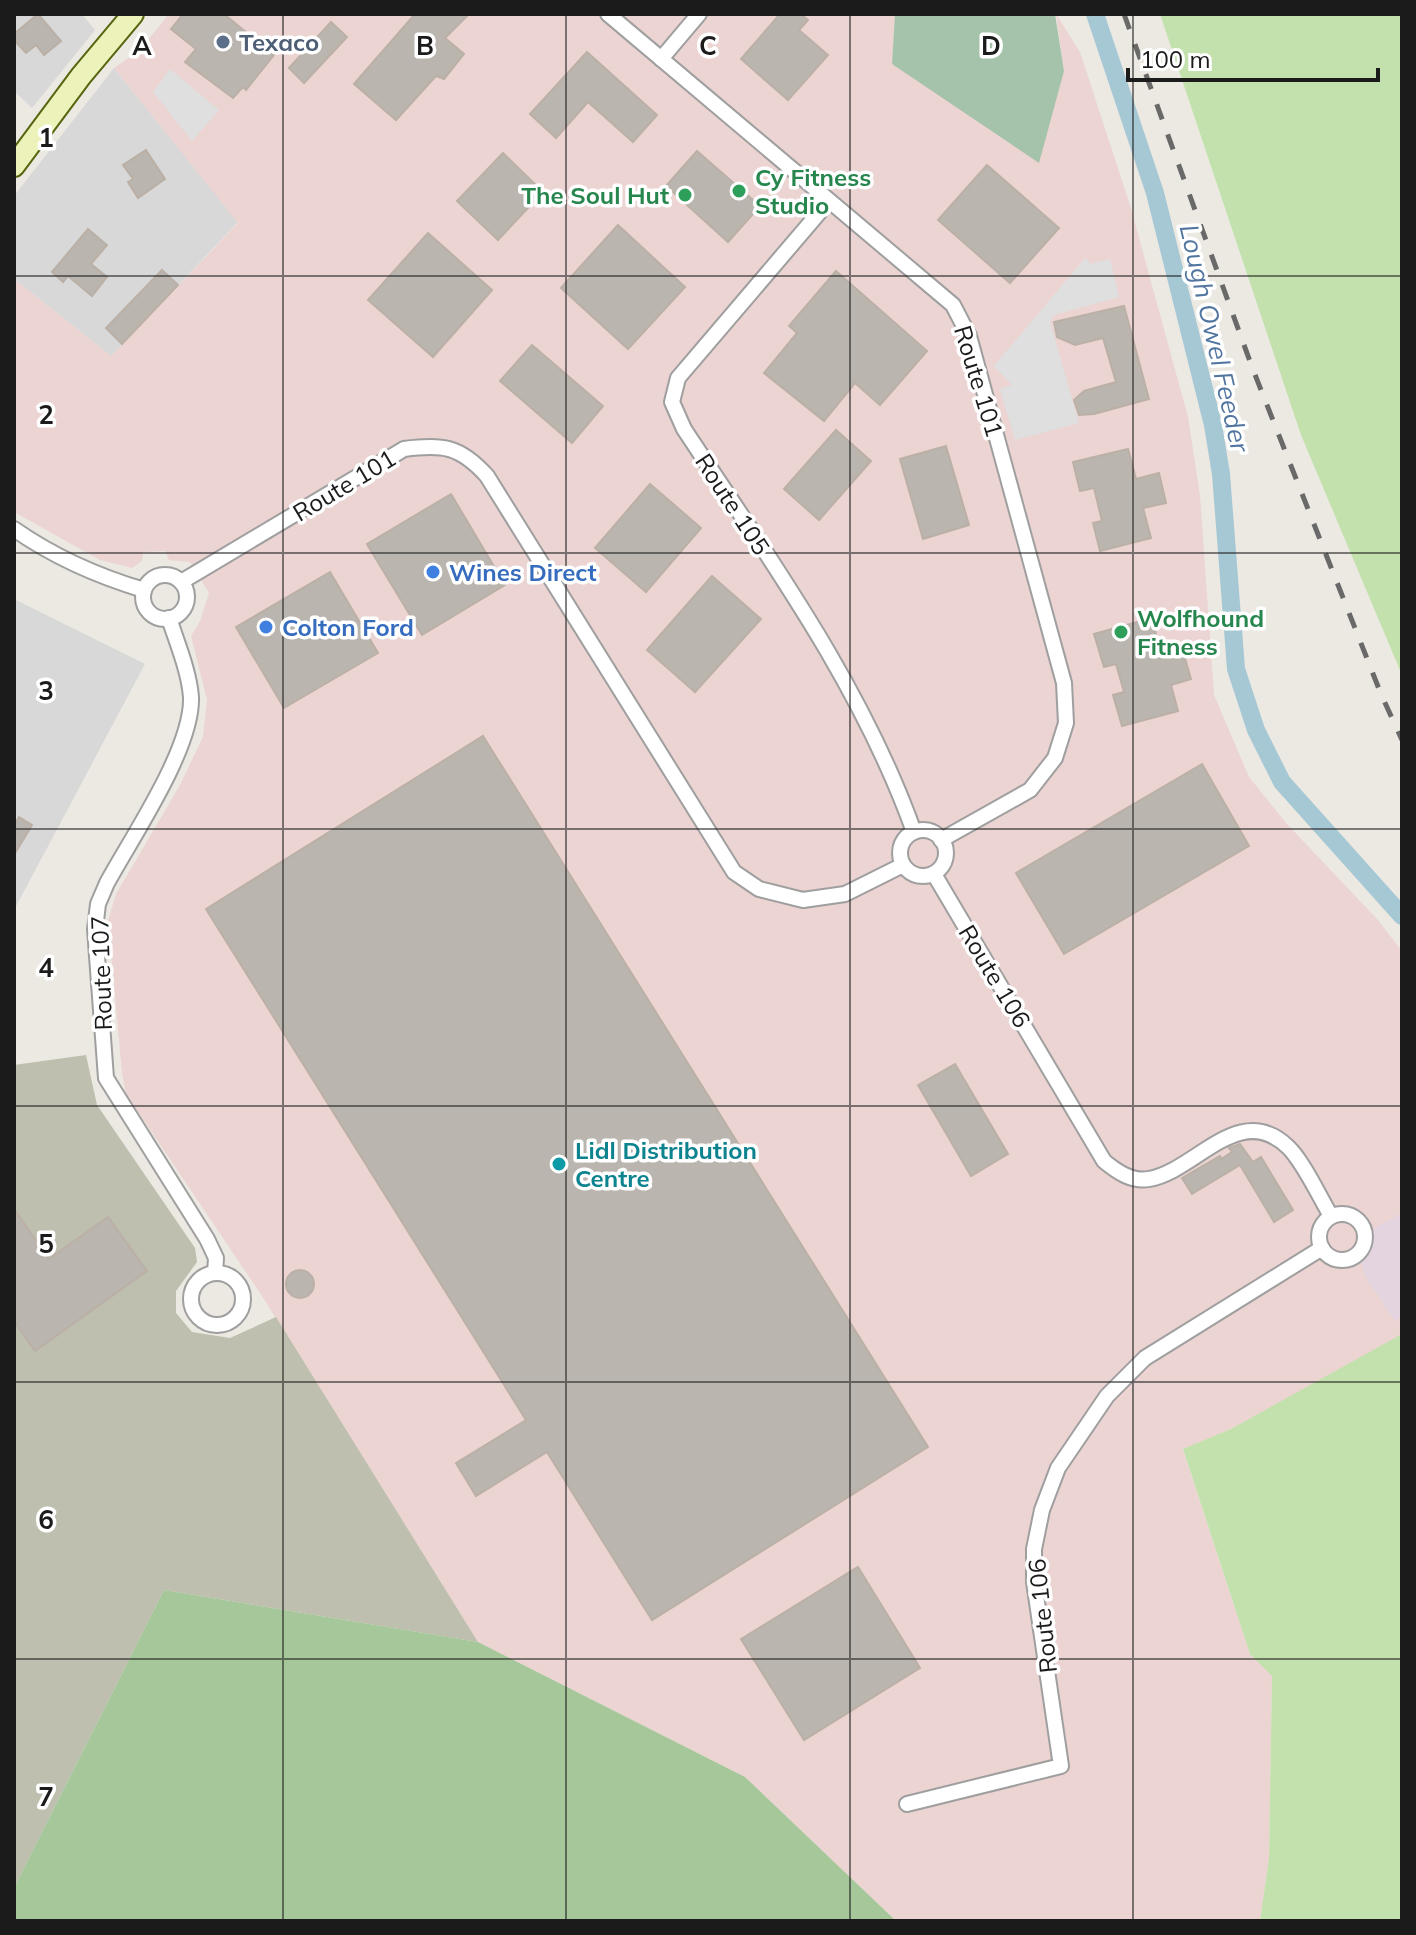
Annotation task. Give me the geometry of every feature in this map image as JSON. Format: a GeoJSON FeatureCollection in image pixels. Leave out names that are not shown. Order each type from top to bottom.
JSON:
{"type":"FeatureCollection","features":[{"type":"Feature","properties":{"kind":"main road"},"geometry":{"type":"LineString","coordinates":[[14,166],[81,76],[133,14]]}},
{"type":"Feature","properties":{"kind":"street","name":"Route 101"},"geometry":{"type":"LineString","coordinates":[[608,14],[953,305],[969,336],[1064,683],[1066,723],[1055,758],[1030,790],[941,840]]}},
{"type":"Feature","properties":{"kind":"street"},"geometry":{"type":"LineString","coordinates":[[661,59],[699,14]]}},
{"type":"Feature","properties":{"kind":"street","name":"Route 105"},"geometry":{"type":"LineString","coordinates":[[829,201],[678,378],[672,402],[684,429],[839,669],[904,803],[914,832]]}},
{"type":"Feature","properties":{"kind":"street","name":"Route 101"},"geometry":{"type":"LineString","coordinates":[[181,582],[404,449],[436,445],[470,457],[487,476],[734,872],[759,889],[803,900],[845,894],[903,865]]}},
{"type":"Feature","properties":{"kind":"street"},"geometry":{"type":"LineString","coordinates":[[14,529],[42,549],[103,578],[144,590]]}},
{"type":"Feature","properties":{"kind":"street"},"geometry":{"type":"LineString","coordinates":[[170,575],[181,582],[187,594],[185,607],[175,616],[161,619],[144,605],[144,590],[157,576],[170,575]]}},
{"type":"Feature","properties":{"kind":"street","name":"Route 107"},"geometry":{"type":"LineString","coordinates":[[169,618],[191,696],[186,731],[173,763],[107,883],[98,904],[95,929],[106,1078],[207,1239],[216,1258],[215,1273]]}},
{"type":"Feature","properties":{"kind":"street"},"geometry":{"type":"LineString","coordinates":[[929,831],[941,840],[945,858],[934,874],[920,876],[903,865],[903,843],[914,832],[929,831]]}},
{"type":"Feature","properties":{"kind":"street","name":"Route 106"},"geometry":{"type":"LineString","coordinates":[[934,874],[1104,1161],[1120,1175],[1148,1180],[1170,1171],[1232,1134],[1265,1131],[1290,1148],[1331,1216]]}},
{"type":"Feature","properties":{"kind":"street"},"geometry":{"type":"LineString","coordinates":[[1331,1216],[1353,1216],[1363,1228],[1364,1243],[1348,1259],[1333,1258],[1319,1241],[1321,1227],[1331,1216]]}},
{"type":"Feature","properties":{"kind":"street","name":"Route 106"},"geometry":{"type":"LineString","coordinates":[[907,1804],[1061,1766],[1034,1582],[1034,1549],[1042,1510],[1058,1468],[1107,1396],[1145,1358],[1322,1248]]}},
{"type":"Feature","properties":{"kind":"shaded area"},"geometry":{"type":"Polygon","coordinates":[[[14,14],[82,14],[95,30],[32,108],[14,91],[14,14]]]}},
{"type":"Feature","properties":{"kind":"shaded area"},"geometry":{"type":"Polygon","coordinates":[[[169,14],[895,14],[892,65],[1064,71],[1056,14],[1080,52],[1130,205],[1188,417],[1200,495],[1214,695],[1249,777],[1286,823],[1377,919],[1402,951],[1402,1339],[1231,1429],[1183,1450],[1250,1654],[1272,1675],[1269,1858],[1260,1921],[896,1921],[745,1777],[478,1642],[262,1296],[126,1094],[108,921],[116,894],[180,785],[203,737],[207,700],[191,636],[200,621],[209,593],[190,562],[169,560],[165,551],[143,552],[142,561],[132,568],[100,560],[14,512],[14,279],[111,356],[238,223],[114,68],[140,50],[169,14]]]}},
{"type":"Feature","properties":{"kind":"shaded area"},"geometry":{"type":"Polygon","coordinates":[[[114,68],[238,222],[111,356],[14,279],[14,196],[114,68]]]}},
{"type":"Feature","properties":{"kind":"shaded area"},"geometry":{"type":"Polygon","coordinates":[[[170,69],[219,110],[192,141],[153,92],[170,69]]]}},
{"type":"Feature","properties":{"kind":"shaded area"},"geometry":{"type":"Polygon","coordinates":[[[1085,258],[1091,264],[1110,259],[1119,297],[1054,315],[1050,322],[1079,423],[1015,440],[1000,389],[1012,385],[994,366],[1085,258]]]}},
{"type":"Feature","properties":{"kind":"shaded area"},"geometry":{"type":"Polygon","coordinates":[[[14,599],[145,664],[14,910],[14,599]]]}},
{"type":"Feature","properties":{"kind":"shaded area"},"geometry":{"type":"Polygon","coordinates":[[[86,1055],[97,1105],[195,1248],[197,1262],[176,1291],[176,1313],[192,1332],[230,1338],[276,1317],[478,1642],[164,1590],[14,1888],[14,1065],[86,1055]]]}},
{"type":"Feature","properties":{"kind":"shaded area"},"geometry":{"type":"Polygon","coordinates":[[[1402,1213],[1402,1317],[1395,1321],[1365,1276],[1361,1263],[1372,1242],[1373,1229],[1402,1213]]]}},
{"type":"Feature","properties":{"kind":"green space"},"geometry":{"type":"Polygon","coordinates":[[[895,14],[1055,14],[1064,71],[1039,163],[892,64],[895,14]]]}},
{"type":"Feature","properties":{"kind":"green space"},"geometry":{"type":"Polygon","coordinates":[[[1160,14],[1402,14],[1402,675],[1301,435],[1160,14]]]}},
{"type":"Feature","properties":{"kind":"green space"},"geometry":{"type":"Polygon","coordinates":[[[1402,1334],[1402,1921],[1260,1921],[1269,1858],[1272,1676],[1250,1654],[1183,1449],[1231,1429],[1402,1334]]]}},
{"type":"Feature","properties":{"kind":"green space"},"geometry":{"type":"Polygon","coordinates":[[[164,1590],[478,1642],[745,1777],[896,1921],[14,1921],[14,1888],[164,1590]]]}},
{"type":"Feature","properties":{"kind":"building"},"geometry":{"type":"Polygon","coordinates":[[[38,14],[61,41],[44,55],[36,45],[26,53],[14,40],[14,34],[38,14]]]}},
{"type":"Feature","properties":{"kind":"building"},"geometry":{"type":"Polygon","coordinates":[[[183,14],[224,14],[274,55],[246,90],[243,87],[233,98],[185,62],[196,49],[171,29],[183,14]]]}},
{"type":"Feature","properties":{"kind":"building"},"geometry":{"type":"Polygon","coordinates":[[[415,14],[469,14],[445,38],[464,54],[444,79],[436,76],[396,120],[354,84],[415,14]]]}},
{"type":"Feature","properties":{"kind":"building"},"geometry":{"type":"Polygon","coordinates":[[[780,14],[801,14],[808,20],[799,30],[828,55],[788,100],[741,59],[780,14]]]}},
{"type":"Feature","properties":{"kind":"building"},"geometry":{"type":"Polygon","coordinates":[[[331,22],[347,37],[304,83],[289,68],[331,22]]]}},
{"type":"Feature","properties":{"kind":"building"},"geometry":{"type":"Polygon","coordinates":[[[587,52],[657,115],[633,142],[588,102],[556,138],[530,114],[587,52]]]}},
{"type":"Feature","properties":{"kind":"building"},"geometry":{"type":"Polygon","coordinates":[[[146,150],[165,179],[138,198],[128,182],[133,179],[123,165],[146,150]]]}},
{"type":"Feature","properties":{"kind":"building"},"geometry":{"type":"Polygon","coordinates":[[[697,151],[760,206],[728,242],[666,186],[697,151]]]}},
{"type":"Feature","properties":{"kind":"building"},"geometry":{"type":"Polygon","coordinates":[[[503,153],[543,192],[498,240],[457,201],[503,153]]]}},
{"type":"Feature","properties":{"kind":"building"},"geometry":{"type":"Polygon","coordinates":[[[987,165],[1059,228],[1010,283],[938,220],[987,165]]]}},
{"type":"Feature","properties":{"kind":"building"},"geometry":{"type":"Polygon","coordinates":[[[618,225],[685,287],[628,349],[561,288],[618,225]]]}},
{"type":"Feature","properties":{"kind":"building"},"geometry":{"type":"Polygon","coordinates":[[[88,229],[107,245],[91,264],[107,277],[92,296],[68,276],[63,282],[52,272],[88,229]]]}},
{"type":"Feature","properties":{"kind":"building"},"geometry":{"type":"Polygon","coordinates":[[[428,233],[492,290],[433,357],[368,300],[428,233]]]}},
{"type":"Feature","properties":{"kind":"building"},"geometry":{"type":"Polygon","coordinates":[[[162,270],[178,285],[122,344],[106,328],[162,270]]]}},
{"type":"Feature","properties":{"kind":"building"},"geometry":{"type":"Polygon","coordinates":[[[836,271],[927,351],[880,405],[855,383],[824,421],[764,373],[797,333],[789,326],[836,271]]]}},
{"type":"Feature","properties":{"kind":"building"},"geometry":{"type":"Polygon","coordinates":[[[1124,306],[1149,399],[1079,415],[1074,400],[1084,391],[1116,382],[1103,338],[1075,345],[1057,337],[1054,322],[1124,306]]]}},
{"type":"Feature","properties":{"kind":"building"},"geometry":{"type":"Polygon","coordinates":[[[532,345],[603,406],[572,443],[500,381],[532,345]]]}},
{"type":"Feature","properties":{"kind":"building"},"geometry":{"type":"Polygon","coordinates":[[[836,430],[871,461],[819,520],[784,489],[836,430]]]}},
{"type":"Feature","properties":{"kind":"building"},"geometry":{"type":"Polygon","coordinates":[[[946,446],[969,525],[923,539],[900,459],[946,446]]]}},
{"type":"Feature","properties":{"kind":"building"},"geometry":{"type":"Polygon","coordinates":[[[1128,449],[1136,479],[1159,473],[1166,503],[1143,508],[1151,538],[1100,551],[1093,523],[1102,521],[1094,488],[1080,491],[1073,462],[1128,449]]]}},
{"type":"Feature","properties":{"kind":"building"},"geometry":{"type":"Polygon","coordinates":[[[650,484],[701,528],[646,592],[595,548],[650,484]]]}},
{"type":"Feature","properties":{"kind":"building"},"geometry":{"type":"Polygon","coordinates":[[[451,494],[505,585],[422,635],[367,544],[451,494]]]}},
{"type":"Feature","properties":{"kind":"building"},"geometry":{"type":"Polygon","coordinates":[[[330,572],[378,653],[284,708],[236,627],[330,572]]]}},
{"type":"Feature","properties":{"kind":"building"},"geometry":{"type":"Polygon","coordinates":[[[712,576],[761,619],[695,692],[647,650],[712,576]]]}},
{"type":"Feature","properties":{"kind":"building"},"geometry":{"type":"Polygon","coordinates":[[[1152,618],[1160,650],[1181,645],[1191,679],[1171,685],[1178,711],[1122,726],[1113,695],[1124,692],[1116,664],[1104,667],[1094,634],[1152,618]]]}},
{"type":"Feature","properties":{"kind":"building","name":"Lidl Distribution Centre"},"geometry":{"type":"Polygon","coordinates":[[[483,736],[928,1447],[652,1620],[547,1452],[476,1496],[456,1463],[526,1420],[206,909],[483,736]]]}},
{"type":"Feature","properties":{"kind":"building"},"geometry":{"type":"Polygon","coordinates":[[[1202,764],[1249,846],[1064,954],[1016,873],[1202,764]]]}},
{"type":"Feature","properties":{"kind":"building"},"geometry":{"type":"Polygon","coordinates":[[[19,817],[32,825],[14,855],[14,826],[19,817]]]}},
{"type":"Feature","properties":{"kind":"building"},"geometry":{"type":"Polygon","coordinates":[[[955,1064],[1008,1154],[971,1176],[918,1085],[955,1064]]]}},
{"type":"Feature","properties":{"kind":"building"},"geometry":{"type":"Polygon","coordinates":[[[1240,1144],[1253,1162],[1261,1157],[1293,1210],[1274,1222],[1240,1165],[1192,1194],[1182,1178],[1220,1156],[1221,1159],[1232,1152],[1229,1148],[1240,1144]]]}},
{"type":"Feature","properties":{"kind":"building"},"geometry":{"type":"Polygon","coordinates":[[[14,1209],[49,1259],[108,1217],[147,1271],[35,1351],[14,1321],[14,1209]]]}},
{"type":"Feature","properties":{"kind":"building"},"geometry":{"type":"Polygon","coordinates":[[[300,1270],[310,1274],[314,1284],[310,1294],[300,1298],[290,1294],[286,1284],[290,1274],[300,1270]]]}},
{"type":"Feature","properties":{"kind":"building"},"geometry":{"type":"Polygon","coordinates":[[[858,1567],[920,1668],[804,1740],[741,1639],[858,1567]]]}},
{"type":"Feature","properties":{"kind":"waterway","name":"Lough Owel Feeder"},"geometry":{"type":"LineString","coordinates":[[1095,14],[1155,193],[1213,425],[1221,474],[1236,669],[1256,730],[1282,782],[1402,916]]}},
{"type":"Feature","properties":{"kind":"railway"},"geometry":{"type":"LineString","coordinates":[[1124,14],[1252,367],[1402,740]]}},
{"type":"Feature","properties":{"kind":"place","name":"Texaco"},"geometry":{"type":"Point","coordinates":[223,42]}},
{"type":"Feature","properties":{"kind":"place","name":"Cy Fitness Studio"},"geometry":{"type":"Point","coordinates":[739,191]}},
{"type":"Feature","properties":{"kind":"place","name":"The Soul Hut"},"geometry":{"type":"Point","coordinates":[685,195]}},
{"type":"Feature","properties":{"kind":"place","name":"Wines Direct"},"geometry":{"type":"Point","coordinates":[433,572]}},
{"type":"Feature","properties":{"kind":"place","name":"Colton Ford"},"geometry":{"type":"Point","coordinates":[266,627]}},
{"type":"Feature","properties":{"kind":"place","name":"Wolfhound Fitness"},"geometry":{"type":"Point","coordinates":[1121,632]}},
{"type":"Feature","properties":{"kind":"place","name":"Lidl Distribution Centre"},"geometry":{"type":"Point","coordinates":[559,1164]}}]}
